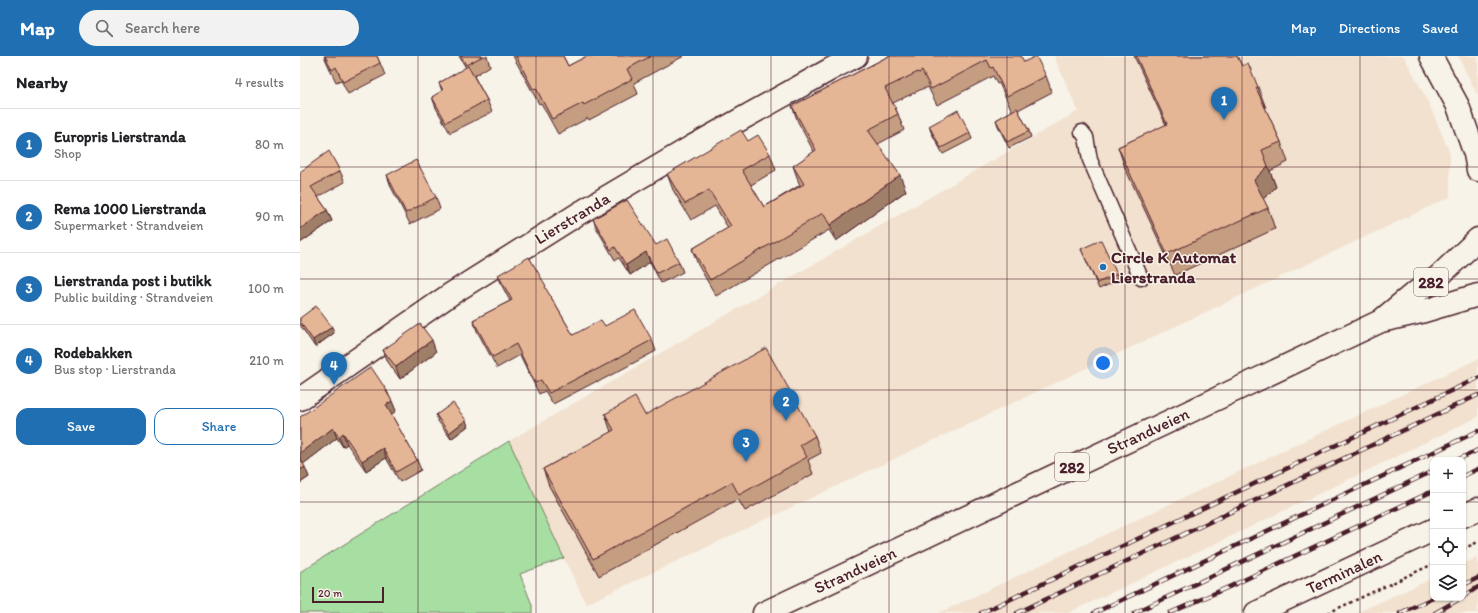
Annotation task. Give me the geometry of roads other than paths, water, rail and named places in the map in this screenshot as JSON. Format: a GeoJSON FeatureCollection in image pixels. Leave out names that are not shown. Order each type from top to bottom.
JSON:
{"type":"FeatureCollection","features":[{"type":"Feature","properties":{"kind":"street","name":"Lierstranda"},"geometry":{"type":"LineString","coordinates":[[300,399],[451,294],[578,214],[706,139],[831,68],[856,56]]}},
{"type":"Feature","properties":{"kind":"street"},"geometry":{"type":"LineString","coordinates":[[1431,56],[1458,106],[1475,154],[1478,170]]}},
{"type":"Feature","properties":{"kind":"street"},"geometry":{"type":"LineString","coordinates":[[1458,106],[1478,129]]}},
{"type":"Feature","properties":{"kind":"street","name":"Strandveien"},"geometry":{"type":"LineString","coordinates":[[1381,321],[1412,295],[1438,277],[1478,239]]}},
{"type":"Feature","properties":{"kind":"street","name":"Strandveien"},"geometry":{"type":"LineString","coordinates":[[764,613],[1381,321],[1421,312],[1478,295]]}},
{"type":"Feature","properties":{"kind":"street"},"geometry":{"type":"LineString","coordinates":[[1466,515],[1478,509]]}},
{"type":"Feature","properties":{"kind":"street","name":"Terminalen"},"geometry":{"type":"LineString","coordinates":[[1256,613],[1430,531]]}},
{"type":"Feature","properties":{"kind":"lane"},"geometry":{"type":"LineString","coordinates":[[1082,132],[1086,137],[1090,160],[1141,278]]}},
{"type":"Feature","properties":{"kind":"railway"},"geometry":{"type":"LineString","coordinates":[[981,613],[1478,378]]}},
{"type":"Feature","properties":{"kind":"railway"},"geometry":{"type":"LineString","coordinates":[[1017,613],[1478,395]]}},
{"type":"Feature","properties":{"kind":"railway"},"geometry":{"type":"LineString","coordinates":[[1094,613],[1478,431]]}},
{"type":"Feature","properties":{"kind":"railway"},"geometry":{"type":"LineString","coordinates":[[1463,457],[1478,450]]}},
{"type":"Feature","properties":{"kind":"railway"},"geometry":{"type":"LineString","coordinates":[[1466,475],[1478,469]]}},
{"type":"Feature","properties":{"kind":"railway"},"geometry":{"type":"LineString","coordinates":[[1134,613],[1430,472]]}},
{"type":"Feature","properties":{"kind":"railway"},"geometry":{"type":"LineString","coordinates":[[1170,613],[1430,492]]}},
{"type":"Feature","properties":{"kind":"railway"},"geometry":{"type":"LineString","coordinates":[[1466,584],[1478,578]]}},
{"type":"Feature","properties":{"kind":"railway"},"geometry":{"type":"LineString","coordinates":[[1466,595],[1478,587]]}},
{"type":"Feature","properties":{"kind":"railway"},"geometry":{"type":"LineString","coordinates":[[1400,613],[1430,599]]}},
{"type":"Feature","properties":{"kind":"railway"},"geometry":{"type":"LineString","coordinates":[[1435,613],[1456,601]]}},
{"type":"Feature","properties":{"kind":"place","name":"Europris Lierstranda"},"geometry":{"type":"Point","coordinates":[1224,120]}},
{"type":"Feature","properties":{"kind":"place","name":"Circle K Automat Lierstranda"},"geometry":{"type":"Point","coordinates":[1103,267]}},
{"type":"Feature","properties":{"kind":"place","name":"Rodebakken"},"geometry":{"type":"Point","coordinates":[334,385]}},
{"type":"Feature","properties":{"kind":"place","name":"Rema 1000 Lierstranda"},"geometry":{"type":"Point","coordinates":[786,421]}},
{"type":"Feature","properties":{"kind":"place","name":"Lierstranda post i butikk"},"geometry":{"type":"Point","coordinates":[746,462]}}]}
